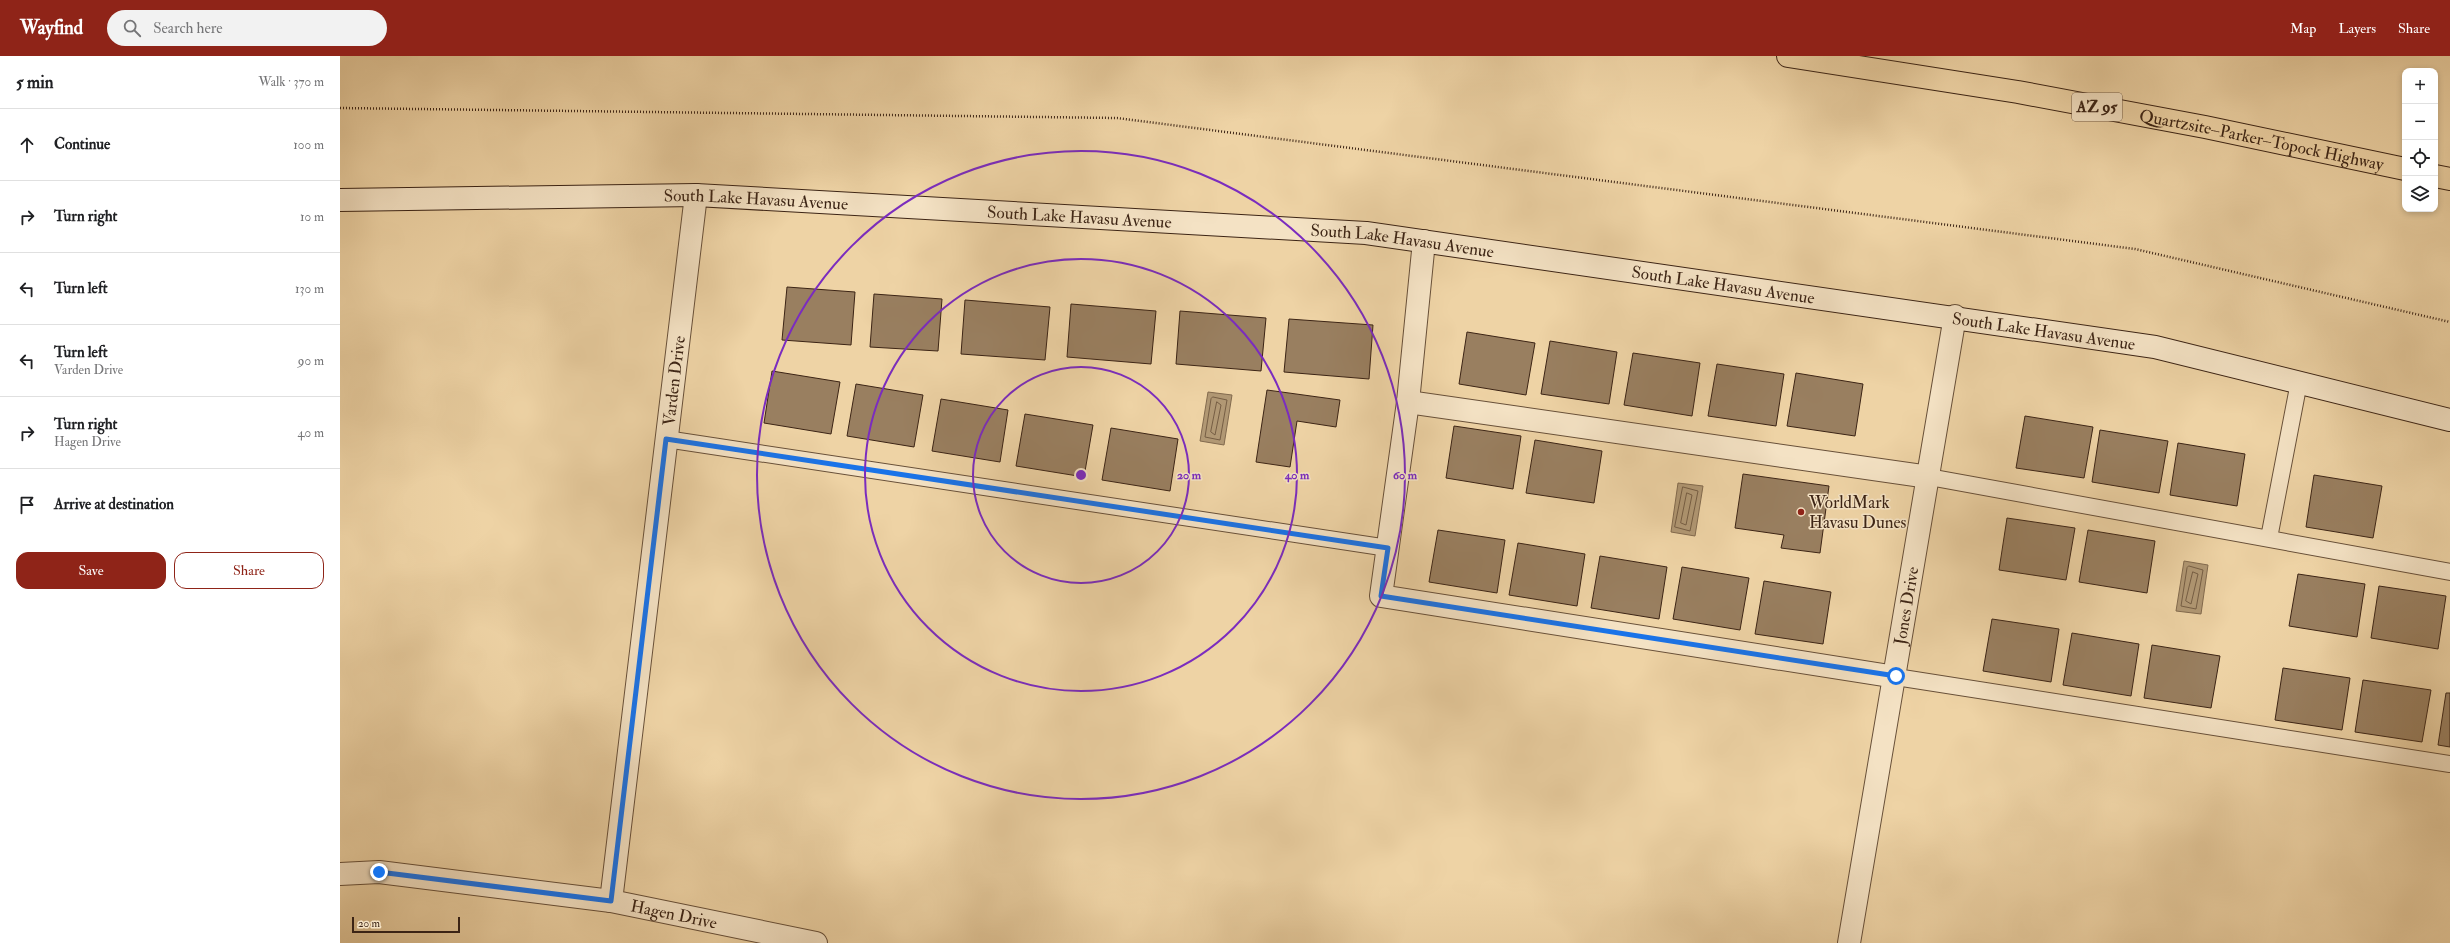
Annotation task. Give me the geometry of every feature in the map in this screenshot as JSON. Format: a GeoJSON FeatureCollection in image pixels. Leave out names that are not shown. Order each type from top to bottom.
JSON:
{"type":"FeatureCollection","features":[{"type":"Feature","properties":{"kind":"highway","name":"Quartzsite–Parker–Topock Highway"},"geometry":{"type":"LineString","coordinates":[[1788,56],[2018,92],[2205,127],[2402,168]]}},
{"type":"Feature","properties":{"kind":"highway"},"geometry":{"type":"LineString","coordinates":[[2438,177],[2450,179]]}},
{"type":"Feature","properties":{"kind":"street","name":"South Lake Havasu Avenue"},"geometry":{"type":"LineString","coordinates":[[340,200],[696,195],[1366,233],[1955,316],[2155,347],[2450,420]]}},
{"type":"Feature","properties":{"kind":"street","name":"Varden Drive"},"geometry":{"type":"LineString","coordinates":[[611,901],[696,195]]}},
{"type":"Feature","properties":{"kind":"street"},"geometry":{"type":"LineString","coordinates":[[1424,241],[1408,402],[1381,596],[1896,676]]}},
{"type":"Feature","properties":{"kind":"street","name":"Jones Drive"},"geometry":{"type":"LineString","coordinates":[[1849,943],[1896,676],[1955,316]]}},
{"type":"Feature","properties":{"kind":"street"},"geometry":{"type":"LineString","coordinates":[[1408,402],[1929,477]]}},
{"type":"Feature","properties":{"kind":"street","name":"Hagen Drive"},"geometry":{"type":"LineString","coordinates":[[340,874],[379,872],[611,901],[816,943]]}},
{"type":"Feature","properties":{"kind":"lane"},"geometry":{"type":"LineString","coordinates":[[2269,538],[2299,382]]}},
{"type":"Feature","properties":{"kind":"lane"},"geometry":{"type":"LineString","coordinates":[[666,439],[1388,548]]}},
{"type":"Feature","properties":{"kind":"lane"},"geometry":{"type":"LineString","coordinates":[[1929,477],[2450,572]]}},
{"type":"Feature","properties":{"kind":"lane"},"geometry":{"type":"LineString","coordinates":[[1896,676],[2450,764]]}},
{"type":"Feature","properties":{"kind":"path"},"geometry":{"type":"LineString","coordinates":[[340,108],[1118,118],[2134,249],[2450,322]]}},
{"type":"Feature","properties":{"kind":"water"},"geometry":{"type":"Polygon","coordinates":[[[1208,392],[1232,395],[1224,445],[1200,441],[1208,392]]]}},
{"type":"Feature","properties":{"kind":"water"},"geometry":{"type":"Polygon","coordinates":[[[1678,483],[1703,486],[1695,536],[1671,532],[1678,483]]]}},
{"type":"Feature","properties":{"kind":"water"},"geometry":{"type":"Polygon","coordinates":[[[2184,561],[2208,565],[2201,614],[2176,611],[2184,561]]]}},
{"type":"Feature","properties":{"kind":"building"},"geometry":{"type":"Polygon","coordinates":[[[787,287],[855,292],[851,345],[782,340],[787,287]]]}},
{"type":"Feature","properties":{"kind":"building"},"geometry":{"type":"Polygon","coordinates":[[[874,294],[942,299],[938,351],[870,347],[874,294]]]}},
{"type":"Feature","properties":{"kind":"building"},"geometry":{"type":"Polygon","coordinates":[[[965,300],[1050,307],[1045,360],[961,354],[965,300]]]}},
{"type":"Feature","properties":{"kind":"building"},"geometry":{"type":"Polygon","coordinates":[[[1071,304],[1156,311],[1151,364],[1067,357],[1071,304]]]}},
{"type":"Feature","properties":{"kind":"building"},"geometry":{"type":"Polygon","coordinates":[[[1180,311],[1266,318],[1261,371],[1176,364],[1180,311]]]}},
{"type":"Feature","properties":{"kind":"building"},"geometry":{"type":"Polygon","coordinates":[[[1289,319],[1373,325],[1369,379],[1284,372],[1289,319]]]}},
{"type":"Feature","properties":{"kind":"building"},"geometry":{"type":"Polygon","coordinates":[[[1467,332],[1535,343],[1526,395],[1459,384],[1467,332]]]}},
{"type":"Feature","properties":{"kind":"building"},"geometry":{"type":"Polygon","coordinates":[[[1550,341],[1617,352],[1609,404],[1541,394],[1550,341]]]}},
{"type":"Feature","properties":{"kind":"building"},"geometry":{"type":"Polygon","coordinates":[[[1633,353],[1700,363],[1692,416],[1624,405],[1633,353]]]}},
{"type":"Feature","properties":{"kind":"building"},"geometry":{"type":"Polygon","coordinates":[[[1717,364],[1784,374],[1776,426],[1708,416],[1717,364]]]}},
{"type":"Feature","properties":{"kind":"building"},"geometry":{"type":"Polygon","coordinates":[[[772,371],[840,382],[831,434],[764,423],[772,371]]]}},
{"type":"Feature","properties":{"kind":"building"},"geometry":{"type":"Polygon","coordinates":[[[1796,373],[1863,384],[1855,436],[1787,426],[1796,373]]]}},
{"type":"Feature","properties":{"kind":"building"},"geometry":{"type":"Polygon","coordinates":[[[856,384],[923,395],[914,447],[847,436],[856,384]]]}},
{"type":"Feature","properties":{"kind":"building"},"geometry":{"type":"Polygon","coordinates":[[[1267,390],[1340,400],[1336,427],[1297,421],[1290,467],[1256,462],[1267,390]]]}},
{"type":"Feature","properties":{"kind":"building"},"geometry":{"type":"Polygon","coordinates":[[[941,399],[1008,410],[1000,462],[932,451],[941,399]]]}},
{"type":"Feature","properties":{"kind":"building"},"geometry":{"type":"Polygon","coordinates":[[[1025,414],[1093,425],[1084,477],[1016,466],[1025,414]]]}},
{"type":"Feature","properties":{"kind":"building"},"geometry":{"type":"Polygon","coordinates":[[[2025,416],[2093,427],[2084,478],[2016,468],[2025,416]]]}},
{"type":"Feature","properties":{"kind":"building"},"geometry":{"type":"Polygon","coordinates":[[[1454,426],[1521,436],[1513,489],[1446,478],[1454,426]]]}},
{"type":"Feature","properties":{"kind":"building"},"geometry":{"type":"Polygon","coordinates":[[[1111,428],[1178,439],[1170,491],[1102,480],[1111,428]]]}},
{"type":"Feature","properties":{"kind":"building"},"geometry":{"type":"Polygon","coordinates":[[[2100,430],[2168,441],[2159,493],[2092,482],[2100,430]]]}},
{"type":"Feature","properties":{"kind":"building"},"geometry":{"type":"Polygon","coordinates":[[[1535,440],[1602,451],[1594,503],[1526,493],[1535,440]]]}},
{"type":"Feature","properties":{"kind":"building"},"geometry":{"type":"Polygon","coordinates":[[[2178,443],[2245,454],[2237,506],[2170,495],[2178,443]]]}},
{"type":"Feature","properties":{"kind":"building"},"geometry":{"type":"Polygon","coordinates":[[[1743,474],[1829,486],[1820,553],[1781,548],[1784,535],[1735,528],[1743,474]]]}},
{"type":"Feature","properties":{"kind":"building"},"geometry":{"type":"Polygon","coordinates":[[[2314,475],[2382,486],[2373,538],[2306,527],[2314,475]]]}},
{"type":"Feature","properties":{"kind":"building"},"geometry":{"type":"Polygon","coordinates":[[[2007,518],[2075,528],[2066,580],[1999,570],[2007,518]]]}},
{"type":"Feature","properties":{"kind":"building"},"geometry":{"type":"Polygon","coordinates":[[[1438,530],[1505,540],[1497,593],[1429,582],[1438,530]]]}},
{"type":"Feature","properties":{"kind":"building"},"geometry":{"type":"Polygon","coordinates":[[[2088,530],[2155,541],[2147,593],[2079,582],[2088,530]]]}},
{"type":"Feature","properties":{"kind":"building"},"geometry":{"type":"Polygon","coordinates":[[[1518,543],[1585,554],[1577,606],[1509,595],[1518,543]]]}},
{"type":"Feature","properties":{"kind":"building"},"geometry":{"type":"Polygon","coordinates":[[[1600,556],[1667,567],[1659,619],[1591,608],[1600,556]]]}},
{"type":"Feature","properties":{"kind":"building"},"geometry":{"type":"Polygon","coordinates":[[[1682,567],[1749,578],[1740,630],[1673,619],[1682,567]]]}},
{"type":"Feature","properties":{"kind":"building"},"geometry":{"type":"Polygon","coordinates":[[[2298,574],[2365,584],[2357,637],[2289,626],[2298,574]]]}},
{"type":"Feature","properties":{"kind":"building"},"geometry":{"type":"Polygon","coordinates":[[[1764,581],[1831,592],[1823,644],[1755,634],[1764,581]]]}},
{"type":"Feature","properties":{"kind":"building"},"geometry":{"type":"Polygon","coordinates":[[[2379,586],[2446,596],[2438,649],[2371,638],[2379,586]]]}},
{"type":"Feature","properties":{"kind":"building"},"geometry":{"type":"Polygon","coordinates":[[[1992,619],[2059,629],[2051,682],[1983,671],[1992,619]]]}},
{"type":"Feature","properties":{"kind":"building"},"geometry":{"type":"Polygon","coordinates":[[[2072,633],[2139,644],[2131,696],[2063,685],[2072,633]]]}},
{"type":"Feature","properties":{"kind":"building"},"geometry":{"type":"Polygon","coordinates":[[[2152,645],[2220,656],[2211,708],[2144,698],[2152,645]]]}},
{"type":"Feature","properties":{"kind":"building"},"geometry":{"type":"Polygon","coordinates":[[[2283,668],[2350,678],[2342,730],[2275,720],[2283,668]]]}},
{"type":"Feature","properties":{"kind":"building"},"geometry":{"type":"Polygon","coordinates":[[[2363,680],[2431,690],[2422,742],[2355,732],[2363,680]]]}},
{"type":"Feature","properties":{"kind":"building"},"geometry":{"type":"Polygon","coordinates":[[[2446,693],[2450,693],[2450,747],[2438,745],[2446,693]]]}},
{"type":"Feature","properties":{"kind":"place","name":"WorldMark Havasu Dunes"},"geometry":{"type":"Point","coordinates":[1801,512]}},
{"type":"Feature","properties":{"kind":"route"},"geometry":{"type":"LineString","coordinates":[[379,872],[611,901],[666,439],[1388,548],[1381,596],[1896,676]]}}]}
